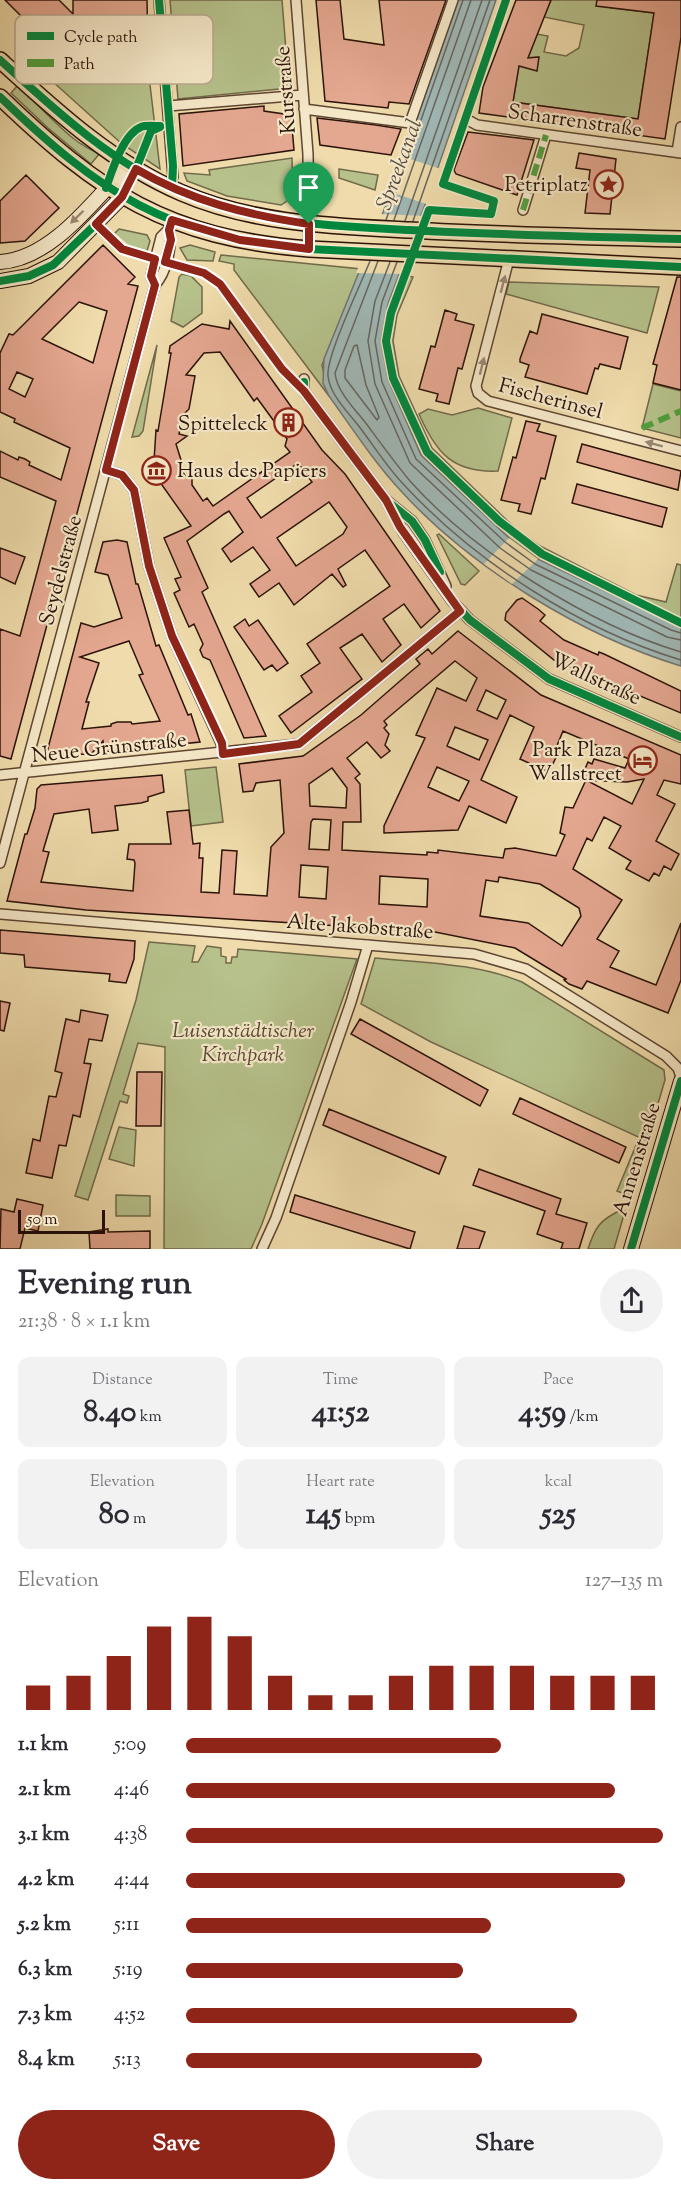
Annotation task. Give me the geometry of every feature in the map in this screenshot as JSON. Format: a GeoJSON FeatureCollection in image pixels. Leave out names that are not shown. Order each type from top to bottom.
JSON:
{"type":"FeatureCollection","features":[{"type":"Feature","properties":{"kind":"main road"},"geometry":{"type":"LineString","coordinates":[[0,60],[15,74]]}},
{"type":"Feature","properties":{"kind":"main road"},"geometry":{"type":"LineString","coordinates":[[27,84],[70,123],[128,165],[198,200],[258,216],[309,224],[467,234],[681,239]]}},
{"type":"Feature","properties":{"kind":"main road"},"geometry":{"type":"LineString","coordinates":[[0,97],[60,152],[106,188],[170,225],[240,240],[309,249],[681,267]]}},
{"type":"Feature","properties":{"kind":"main road"},"geometry":{"type":"LineString","coordinates":[[0,262],[26,257],[46,246],[128,165]]}},
{"type":"Feature","properties":{"kind":"main road"},"geometry":{"type":"LineString","coordinates":[[0,280],[29,276],[53,266],[122,197],[128,165]]}},
{"type":"Feature","properties":{"kind":"main road","name":"Annenstraße"},"geometry":{"type":"LineString","coordinates":[[630,1249],[681,1079]]}},
{"type":"Feature","properties":{"kind":"street"},"geometry":{"type":"LineString","coordinates":[[159,0],[160,15]]}},
{"type":"Feature","properties":{"kind":"street","name":"Kurstraße"},"geometry":{"type":"LineString","coordinates":[[296,0],[304,109],[309,249]]}},
{"type":"Feature","properties":{"kind":"street"},"geometry":{"type":"LineString","coordinates":[[304,109],[410,123],[453,0]]}},
{"type":"Feature","properties":{"kind":"street"},"geometry":{"type":"LineString","coordinates":[[166,84],[172,177]]}},
{"type":"Feature","properties":{"kind":"street"},"geometry":{"type":"LineString","coordinates":[[168,106],[303,95]]}},
{"type":"Feature","properties":{"kind":"street","name":"Scharrenstraße"},"geometry":{"type":"LineString","coordinates":[[466,119],[477,125],[679,153]]}},
{"type":"Feature","properties":{"kind":"street"},"geometry":{"type":"LineString","coordinates":[[679,153],[681,127]]}},
{"type":"Feature","properties":{"kind":"street"},"geometry":{"type":"LineString","coordinates":[[523,210],[546,135]]}},
{"type":"Feature","properties":{"kind":"street","name":"Seydelstraße"},"geometry":{"type":"LineString","coordinates":[[0,863],[155,285],[161,279],[171,240],[170,225]]}},
{"type":"Feature","properties":{"kind":"street","name":"Fischerinsel"},"geometry":{"type":"LineString","coordinates":[[509,259],[477,386],[482,398],[681,451]]}},
{"type":"Feature","properties":{"kind":"street","name":"Wallstraße"},"geometry":{"type":"LineString","coordinates":[[304,379],[304,391],[386,500],[400,527],[460,611],[549,679],[681,736]]}},
{"type":"Feature","properties":{"kind":"street"},"geometry":{"type":"LineString","coordinates":[[106,470],[122,475],[134,490],[149,566],[172,636],[222,743],[223,754]]}},
{"type":"Feature","properties":{"kind":"street","name":"Neue Grünstraße"},"geometry":{"type":"LineString","coordinates":[[0,775],[223,754],[299,744],[460,611]]}},
{"type":"Feature","properties":{"kind":"street","name":"Alte Jakobstraße"},"geometry":{"type":"LineString","coordinates":[[0,914],[445,950],[518,965],[666,1056],[678,1068],[681,1079]]}},
{"type":"Feature","properties":{"kind":"street"},"geometry":{"type":"LineString","coordinates":[[262,1249],[292,1173],[368,945]]}},
{"type":"Feature","properties":{"kind":"green space"},"geometry":{"type":"Polygon","coordinates":[[[170,0],[282,0],[289,88],[178,99],[177,84],[213,84],[213,15],[171,15],[170,0]]]}},
{"type":"Feature","properties":{"kind":"green space"},"geometry":{"type":"Polygon","coordinates":[[[551,0],[608,0],[607,7],[654,13],[638,119],[513,102],[519,66],[539,57],[522,58],[537,34],[548,36],[544,52],[566,56],[579,48],[584,25],[544,17],[551,0]]]}},
{"type":"Feature","properties":{"kind":"green space"},"geometry":{"type":"Polygon","coordinates":[[[55,84],[150,84],[160,169],[122,144],[55,84]]]}},
{"type":"Feature","properties":{"kind":"green space"},"geometry":{"type":"Polygon","coordinates":[[[17,86],[79,143],[100,153],[91,164],[11,93],[17,86]]]}},
{"type":"Feature","properties":{"kind":"green space"},"geometry":{"type":"Polygon","coordinates":[[[292,158],[293,197],[281,205],[227,196],[187,181],[184,173],[210,175],[209,170],[292,158]]]}},
{"type":"Feature","properties":{"kind":"green space"},"geometry":{"type":"Polygon","coordinates":[[[339,169],[378,175],[375,190],[339,178],[339,169]]]}},
{"type":"Feature","properties":{"kind":"green space"},"geometry":{"type":"Polygon","coordinates":[[[119,229],[147,235],[150,241],[146,254],[128,249],[112,236],[119,229]]]}},
{"type":"Feature","properties":{"kind":"green space"},"geometry":{"type":"Polygon","coordinates":[[[190,245],[215,252],[213,261],[187,260],[180,248],[190,245]]]}},
{"type":"Feature","properties":{"kind":"green space"},"geometry":{"type":"Polygon","coordinates":[[[221,255],[361,269],[322,365],[329,396],[234,270],[234,264],[219,261],[221,255]]]}},
{"type":"Feature","properties":{"kind":"green space"},"geometry":{"type":"Polygon","coordinates":[[[182,274],[191,276],[202,287],[202,313],[183,327],[171,321],[179,277],[182,274]]]}},
{"type":"Feature","properties":{"kind":"green space"},"geometry":{"type":"Polygon","coordinates":[[[399,274],[413,277],[397,315],[393,341],[399,376],[432,448],[517,530],[540,546],[636,595],[666,602],[677,564],[681,565],[681,627],[538,559],[509,538],[421,455],[388,379],[381,340],[388,304],[399,274]]]}},
{"type":"Feature","properties":{"kind":"green space"},"geometry":{"type":"Polygon","coordinates":[[[509,282],[659,287],[647,333],[506,294],[509,282]]]}},
{"type":"Feature","properties":{"kind":"green space"},"geometry":{"type":"Polygon","coordinates":[[[157,345],[143,431],[139,436],[132,437],[157,345]]]}},
{"type":"Feature","properties":{"kind":"green space"},"geometry":{"type":"Polygon","coordinates":[[[653,384],[681,391],[681,438],[642,428],[653,384]]]}},
{"type":"Feature","properties":{"kind":"green space"},"geometry":{"type":"Polygon","coordinates":[[[478,408],[512,418],[498,471],[469,468],[448,458],[432,440],[419,414],[428,409],[452,415],[478,408]]]}},
{"type":"Feature","properties":{"kind":"green space"},"geometry":{"type":"Polygon","coordinates":[[[439,534],[479,571],[465,585],[461,584],[437,535],[439,534]]]}},
{"type":"Feature","properties":{"kind":"green space"},"geometry":{"type":"Polygon","coordinates":[[[216,767],[223,822],[191,826],[185,770],[216,767]]]}},
{"type":"Feature","properties":{"kind":"green space","name":"Luisenstädtischer Kirchpark"},"geometry":{"type":"Polygon","coordinates":[[[149,942],[195,946],[192,962],[198,962],[207,946],[221,948],[221,956],[226,957],[226,963],[231,963],[232,957],[237,957],[238,949],[357,959],[251,1249],[164,1249],[165,1047],[138,1043],[123,1094],[129,1096],[127,1103],[120,1101],[88,1200],[75,1196],[136,1000],[149,942]]]}},
{"type":"Feature","properties":{"kind":"green space"},"geometry":{"type":"Polygon","coordinates":[[[375,958],[468,967],[522,982],[664,1070],[665,1080],[647,1141],[431,1042],[361,1004],[375,958]]]}},
{"type":"Feature","properties":{"kind":"green space"},"geometry":{"type":"Polygon","coordinates":[[[119,1127],[136,1130],[134,1166],[109,1159],[119,1127]]]}},
{"type":"Feature","properties":{"kind":"green space"},"geometry":{"type":"Polygon","coordinates":[[[637,1143],[645,1146],[630,1196],[617,1191],[637,1143]]]}},
{"type":"Feature","properties":{"kind":"green space"},"geometry":{"type":"Polygon","coordinates":[[[116,1195],[150,1196],[150,1216],[116,1216],[116,1195]]]}},
{"type":"Feature","properties":{"kind":"green space"},"geometry":{"type":"Polygon","coordinates":[[[621,1210],[625,1211],[614,1249],[588,1249],[599,1225],[621,1210]]]}},
{"type":"Feature","properties":{"kind":"water"},"geometry":{"type":"Polygon","coordinates":[[[458,0],[496,0],[388,304],[381,340],[388,379],[421,455],[509,538],[538,559],[681,627],[681,666],[605,637],[567,617],[530,596],[460,546],[429,519],[391,480],[329,396],[323,383],[324,359],[390,195],[458,0]]]}},
{"type":"Feature","properties":{"kind":"pier"},"geometry":{"type":"Polygon","coordinates":[[[401,156],[441,169],[429,205],[388,191],[401,156]]]}},
{"type":"Feature","properties":{"kind":"pier"},"geometry":{"type":"Polygon","coordinates":[[[379,214],[425,216],[403,274],[356,273],[379,214]]]}},
{"type":"Feature","properties":{"kind":"pier"},"geometry":{"type":"Polygon","coordinates":[[[509,538],[538,559],[512,584],[484,564],[509,538]]]}},
{"type":"Feature","properties":{"kind":"building"},"geometry":{"type":"Polygon","coordinates":[[[5,0],[59,0],[73,14],[73,0],[147,0],[147,15],[20,15],[5,0]]]}},
{"type":"Feature","properties":{"kind":"building"},"geometry":{"type":"Polygon","coordinates":[[[316,0],[340,0],[344,39],[384,45],[379,0],[446,0],[409,104],[389,102],[388,108],[325,101],[316,0]]]}},
{"type":"Feature","properties":{"kind":"building"},"geometry":{"type":"Polygon","coordinates":[[[516,0],[551,0],[528,58],[539,57],[537,71],[519,66],[513,102],[638,119],[654,13],[596,6],[597,0],[681,0],[681,37],[665,139],[479,113],[483,87],[516,0]]]}},
{"type":"Feature","properties":{"kind":"building"},"geometry":{"type":"Polygon","coordinates":[[[264,106],[264,111],[291,115],[294,150],[183,166],[179,114],[264,106]]]}},
{"type":"Feature","properties":{"kind":"building"},"geometry":{"type":"Polygon","coordinates":[[[317,118],[401,129],[391,155],[320,145],[317,118]]]}},
{"type":"Feature","properties":{"kind":"building"},"geometry":{"type":"Polygon","coordinates":[[[468,132],[534,140],[517,195],[456,174],[454,170],[468,132]]]}},
{"type":"Feature","properties":{"kind":"building"},"geometry":{"type":"Polygon","coordinates":[[[579,153],[616,159],[610,214],[585,213],[590,170],[576,168],[579,153]]]}},
{"type":"Feature","properties":{"kind":"building"},"geometry":{"type":"Polygon","coordinates":[[[26,175],[59,208],[25,241],[0,243],[0,201],[26,175]]]}},
{"type":"Feature","properties":{"kind":"building"},"geometry":{"type":"Polygon","coordinates":[[[103,245],[135,277],[128,284],[138,286],[11,759],[0,756],[0,629],[20,636],[56,501],[0,477],[0,451],[18,460],[19,457],[25,459],[30,462],[29,465],[61,480],[70,448],[14,422],[15,419],[0,412],[0,353],[9,334],[13,335],[103,245]],[[79,302],[42,339],[93,363],[107,311],[79,302]],[[17,372],[9,389],[25,397],[33,379],[17,372]]]}},
{"type":"Feature","properties":{"kind":"building"},"geometry":{"type":"Polygon","coordinates":[[[677,277],[681,277],[681,390],[653,383],[657,365],[653,364],[677,277]]]}},
{"type":"Feature","properties":{"kind":"building"},"geometry":{"type":"Polygon","coordinates":[[[445,310],[457,314],[455,320],[474,325],[462,369],[458,368],[449,404],[436,401],[438,394],[419,389],[431,346],[435,347],[445,310]]]}},
{"type":"Feature","properties":{"kind":"building"},"geometry":{"type":"Polygon","coordinates":[[[542,314],[628,337],[620,369],[600,364],[598,369],[595,368],[587,394],[525,377],[529,365],[520,362],[520,359],[530,331],[537,334],[542,314]]]}},
{"type":"Feature","properties":{"kind":"building"},"geometry":{"type":"Polygon","coordinates":[[[230,321],[322,450],[345,474],[440,611],[421,628],[404,604],[383,619],[401,645],[382,662],[362,634],[340,648],[362,679],[291,733],[279,716],[312,692],[301,676],[320,663],[307,644],[390,586],[365,550],[338,569],[346,585],[343,587],[332,574],[294,605],[279,583],[259,597],[250,584],[270,570],[253,547],[231,562],[222,549],[243,532],[229,511],[224,514],[187,541],[208,588],[202,592],[266,736],[244,738],[210,660],[203,657],[200,650],[203,644],[194,624],[189,627],[174,593],[180,590],[175,579],[181,577],[164,538],[191,526],[150,468],[151,460],[154,461],[156,430],[158,431],[171,353],[169,353],[170,346],[202,324],[229,329],[230,321]],[[220,352],[204,353],[186,375],[195,376],[189,409],[183,415],[179,434],[187,436],[176,444],[181,460],[178,465],[186,477],[192,473],[192,485],[203,501],[207,498],[213,506],[290,452],[285,446],[287,439],[257,398],[254,401],[220,352]],[[298,463],[247,498],[261,518],[312,482],[298,463]],[[329,502],[277,538],[296,566],[343,534],[347,527],[329,502]]]}},
{"type":"Feature","properties":{"kind":"building"},"geometry":{"type":"Polygon","coordinates":[[[526,421],[540,424],[537,431],[556,436],[545,479],[541,478],[531,514],[518,511],[520,504],[501,500],[526,421]]]}},
{"type":"Feature","properties":{"kind":"building"},"geometry":{"type":"Polygon","coordinates":[[[582,444],[681,471],[678,490],[577,462],[582,444]]]}},
{"type":"Feature","properties":{"kind":"building"},"geometry":{"type":"Polygon","coordinates":[[[577,484],[667,508],[662,527],[572,503],[577,484]]]}},
{"type":"Feature","properties":{"kind":"building"},"geometry":{"type":"Polygon","coordinates":[[[117,540],[127,542],[136,584],[138,584],[156,646],[159,645],[188,715],[191,714],[200,742],[104,752],[103,741],[92,753],[52,758],[47,752],[81,623],[94,627],[122,618],[108,575],[95,572],[103,542],[117,540]],[[129,641],[80,657],[99,663],[86,702],[89,702],[82,729],[111,726],[117,722],[131,722],[132,724],[160,721],[139,675],[143,674],[129,641]]]}},
{"type":"Feature","properties":{"kind":"building"},"geometry":{"type":"Polygon","coordinates":[[[0,548],[25,557],[15,584],[0,577],[0,548]]]}},
{"type":"Feature","properties":{"kind":"building"},"geometry":{"type":"Polygon","coordinates":[[[522,598],[545,615],[540,621],[564,640],[598,655],[599,652],[604,654],[681,691],[681,713],[554,660],[505,620],[506,613],[517,600],[522,598]]]}},
{"type":"Feature","properties":{"kind":"building"},"geometry":{"type":"Polygon","coordinates":[[[245,619],[249,626],[258,620],[288,663],[277,671],[272,665],[264,670],[234,627],[245,619]]]}},
{"type":"Feature","properties":{"kind":"building"},"geometry":{"type":"Polygon","coordinates":[[[458,631],[541,695],[681,755],[681,784],[664,780],[657,795],[675,804],[656,841],[679,854],[671,870],[664,866],[659,876],[654,873],[649,881],[626,869],[631,861],[609,848],[621,826],[604,817],[592,841],[587,838],[573,869],[622,900],[597,939],[619,951],[610,967],[656,985],[681,923],[681,980],[668,1013],[587,981],[582,989],[569,984],[564,980],[566,979],[515,948],[435,932],[86,910],[7,901],[25,834],[27,834],[35,808],[37,789],[41,785],[162,775],[164,792],[148,797],[148,801],[141,803],[115,806],[118,830],[92,833],[89,809],[54,814],[43,851],[49,852],[41,882],[133,891],[135,863],[134,860],[127,859],[129,844],[171,844],[167,812],[189,810],[193,844],[200,843],[199,858],[203,858],[201,892],[219,893],[222,850],[237,851],[234,894],[267,896],[271,847],[284,833],[280,780],[256,783],[253,791],[243,792],[239,764],[303,756],[361,715],[420,664],[416,659],[428,649],[432,654],[458,631]],[[455,661],[384,721],[387,725],[384,728],[389,734],[385,745],[390,751],[381,758],[367,742],[347,758],[360,774],[355,778],[360,784],[361,822],[343,822],[342,850],[427,855],[427,852],[438,853],[438,850],[503,858],[505,849],[515,848],[556,856],[565,835],[560,833],[565,807],[573,808],[586,780],[580,780],[588,762],[592,764],[594,759],[625,768],[629,759],[563,731],[556,748],[560,749],[549,772],[520,759],[534,727],[510,715],[481,780],[517,797],[506,823],[469,806],[458,830],[384,833],[384,826],[425,738],[416,735],[437,688],[466,701],[477,678],[455,661]],[[486,690],[477,710],[497,719],[506,700],[486,690]],[[455,727],[447,746],[479,760],[488,740],[455,727]],[[437,767],[428,787],[459,801],[469,781],[437,767]],[[332,768],[309,784],[310,806],[346,808],[347,788],[332,768]],[[644,779],[627,782],[587,780],[632,804],[644,779]],[[313,819],[309,849],[329,850],[331,820],[313,819]],[[301,865],[299,897],[326,899],[328,867],[301,865]],[[380,876],[379,904],[427,907],[428,879],[380,876]],[[499,877],[498,882],[486,880],[480,916],[528,923],[562,946],[581,916],[579,908],[540,884],[499,877]]]}},
{"type":"Feature","properties":{"kind":"building"},"geometry":{"type":"Polygon","coordinates":[[[0,930],[135,941],[134,959],[126,983],[109,981],[110,974],[25,967],[24,955],[0,953],[0,930]]]}},
{"type":"Feature","properties":{"kind":"building"},"geometry":{"type":"Polygon","coordinates":[[[0,1001],[10,1003],[4,1031],[0,1030],[0,1001]]]}},
{"type":"Feature","properties":{"kind":"building"},"geometry":{"type":"Polygon","coordinates":[[[81,1010],[108,1015],[102,1041],[89,1039],[84,1063],[91,1064],[80,1117],[73,1115],[66,1146],[59,1145],[52,1178],[26,1173],[33,1139],[40,1141],[49,1096],[56,1097],[62,1073],[55,1071],[66,1019],[79,1022],[81,1010]]]}},
{"type":"Feature","properties":{"kind":"building"},"geometry":{"type":"Polygon","coordinates":[[[360,1019],[488,1090],[480,1106],[351,1034],[360,1019]]]}},
{"type":"Feature","properties":{"kind":"building"},"geometry":{"type":"Polygon","coordinates":[[[137,1072],[162,1072],[161,1126],[136,1126],[137,1072]]]}},
{"type":"Feature","properties":{"kind":"building"},"geometry":{"type":"Polygon","coordinates":[[[520,1098],[626,1147],[619,1163],[513,1114],[520,1098]]]}},
{"type":"Feature","properties":{"kind":"building"},"geometry":{"type":"Polygon","coordinates":[[[329,1109],[446,1157],[439,1174],[323,1125],[329,1109]]]}},
{"type":"Feature","properties":{"kind":"building"},"geometry":{"type":"Polygon","coordinates":[[[479,1169],[561,1199],[556,1214],[587,1223],[579,1249],[561,1249],[563,1243],[537,1234],[545,1211],[473,1185],[479,1169]]]}},
{"type":"Feature","properties":{"kind":"building"},"geometry":{"type":"Polygon","coordinates":[[[295,1195],[415,1232],[410,1249],[290,1212],[295,1195]]]}},
{"type":"Feature","properties":{"kind":"building"},"geometry":{"type":"Polygon","coordinates":[[[17,1199],[43,1205],[38,1231],[25,1228],[20,1249],[0,1249],[1,1209],[14,1212],[17,1199]]]}},
{"type":"Feature","properties":{"kind":"building"},"geometry":{"type":"Polygon","coordinates":[[[464,1226],[485,1232],[479,1249],[457,1249],[464,1226]]]}},
{"type":"Feature","properties":{"kind":"building"},"geometry":{"type":"Polygon","coordinates":[[[108,1229],[108,1232],[150,1231],[150,1249],[90,1249],[89,1232],[108,1229]]]}},
{"type":"Feature","properties":{"kind":"marked path"},"geometry":{"type":"LineString","coordinates":[[523,210],[546,135]]}},
{"type":"Feature","properties":{"kind":"marked path"},"geometry":{"type":"LineString","coordinates":[[642,428],[681,411]]}},
{"type":"Feature","properties":{"kind":"cycle path"},"geometry":{"type":"LineString","coordinates":[[159,0],[160,15]]}},
{"type":"Feature","properties":{"kind":"cycle path"},"geometry":{"type":"LineString","coordinates":[[506,0],[443,184],[494,201],[491,214],[429,210],[391,313],[386,341],[393,378],[427,452],[499,521],[542,554],[681,623]]}},
{"type":"Feature","properties":{"kind":"cycle path"},"geometry":{"type":"LineString","coordinates":[[0,60],[15,73]]}},
{"type":"Feature","properties":{"kind":"cycle path"},"geometry":{"type":"LineString","coordinates":[[27,84],[64,117],[132,167],[182,193],[237,211],[294,222],[352,227],[511,235],[681,239]]}},
{"type":"Feature","properties":{"kind":"cycle path"},"geometry":{"type":"LineString","coordinates":[[166,84],[173,166],[172,188]]}},
{"type":"Feature","properties":{"kind":"cycle path"},"geometry":{"type":"LineString","coordinates":[[0,97],[70,160],[104,184],[139,205],[175,221],[215,234],[259,243],[309,249],[681,267]]}},
{"type":"Feature","properties":{"kind":"cycle path"},"geometry":{"type":"LineString","coordinates":[[106,188],[119,154],[129,137],[141,127],[160,126]]}},
{"type":"Feature","properties":{"kind":"cycle path"},"geometry":{"type":"LineString","coordinates":[[0,281],[29,276],[53,265],[96,224],[122,197],[151,131],[160,127]]}},
{"type":"Feature","properties":{"kind":"cycle path"},"geometry":{"type":"LineString","coordinates":[[96,224],[127,251],[212,277],[220,284],[282,369],[304,391]]}},
{"type":"Feature","properties":{"kind":"cycle path"},"geometry":{"type":"LineString","coordinates":[[304,382],[304,391],[386,500],[412,521],[425,540],[440,572]]}},
{"type":"Feature","properties":{"kind":"cycle path"},"geometry":{"type":"LineString","coordinates":[[386,500],[403,532],[452,601],[470,620],[549,679],[681,737]]}},
{"type":"Feature","properties":{"kind":"cycle path"},"geometry":{"type":"LineString","coordinates":[[631,1249],[681,1081]]}},
{"type":"Feature","properties":{"kind":"place","name":"Petriplatz"},"geometry":{"type":"Point","coordinates":[609,184]}},
{"type":"Feature","properties":{"kind":"place","name":"Spitteleck"},"geometry":{"type":"Point","coordinates":[289,423]}},
{"type":"Feature","properties":{"kind":"place","name":"Haus des Papiers"},"geometry":{"type":"Point","coordinates":[156,470]}},
{"type":"Feature","properties":{"kind":"place","name":"Park Plaza Wallstreet"},"geometry":{"type":"Point","coordinates":[643,761]}},
{"type":"Feature","properties":{"kind":"route"},"geometry":{"type":"LineString","coordinates":[[136,169],[198,200],[258,216],[309,224],[309,249],[240,240],[213,234],[172,220],[169,230],[171,240],[165,262],[204,273],[220,284],[282,369],[304,391],[386,500],[400,527],[460,611],[299,744],[223,754],[222,743],[202,705],[172,636],[149,566],[134,490],[122,475],[106,470],[155,285],[151,276],[155,259],[127,252],[96,224],[122,197],[136,169]]}},
{"type":"Feature","properties":{"kind":"water label","name":"Spreekanal"},"geometry":{"type":"Point","coordinates":[398,164]}}]}
